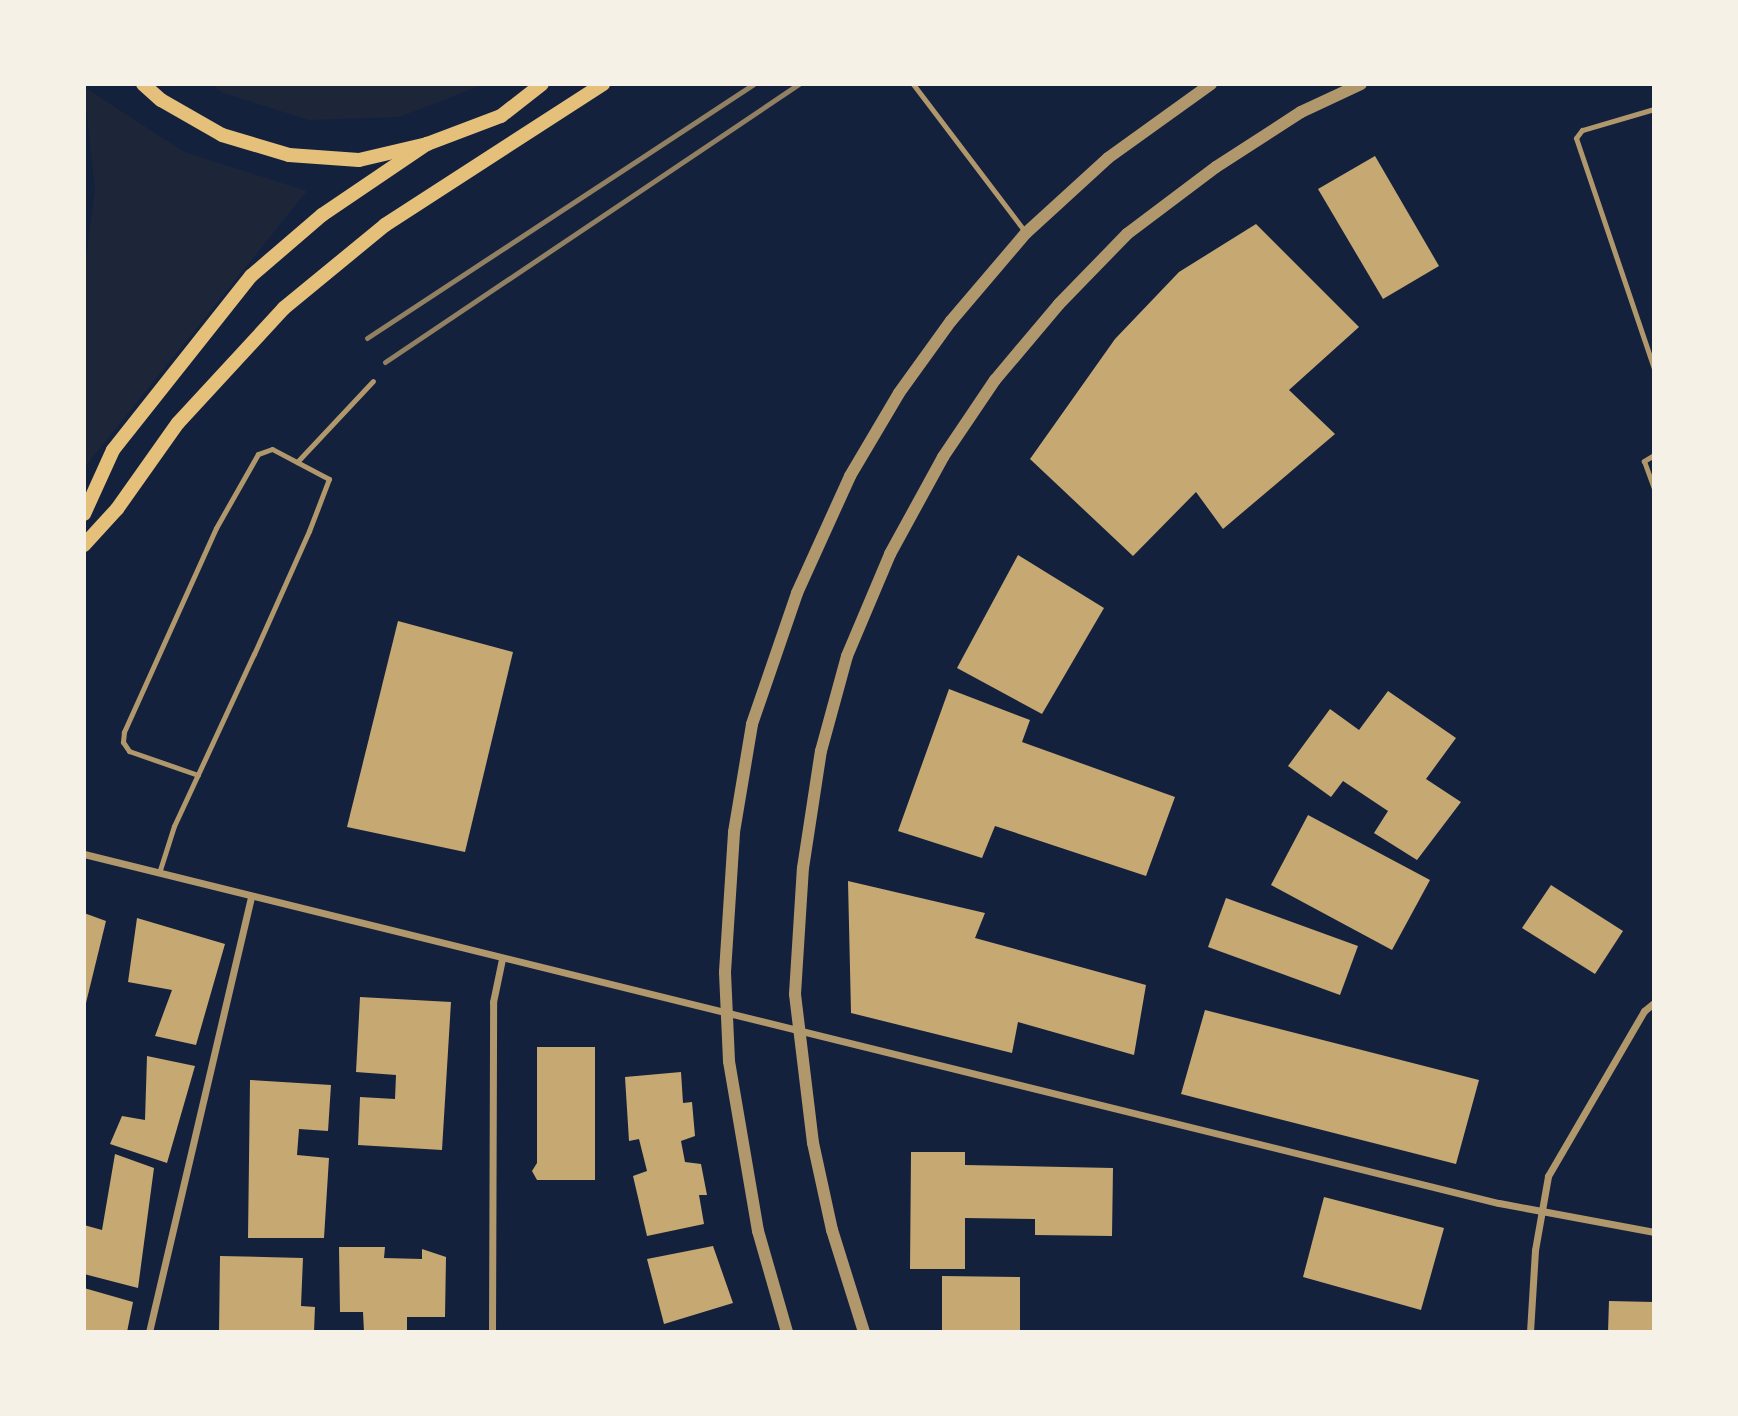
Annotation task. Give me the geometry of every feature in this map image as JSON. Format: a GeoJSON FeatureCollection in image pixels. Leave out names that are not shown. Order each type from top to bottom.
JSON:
{"type":"FeatureCollection","features":[{"type":"Feature","properties":{"kind":"main road"},"geometry":{"type":"LineString","coordinates":[[143,84],[160,100],[222,135],[289,155],[359,160],[427,144],[501,116],[542,84]]}},
{"type":"Feature","properties":{"kind":"main road"},"geometry":{"type":"LineString","coordinates":[[84,545],[117,509],[178,423],[284,308],[385,225],[603,84]]}},
{"type":"Feature","properties":{"kind":"main road"},"geometry":{"type":"LineString","coordinates":[[84,514],[113,450],[251,276],[323,215],[427,144]]}},
{"type":"Feature","properties":{"kind":"street"},"geometry":{"type":"LineString","coordinates":[[788,1332],[758,1231],[729,1060],[726,1014],[725,972],[738,805],[752,724],[797,593],[850,475],[899,393],[951,321],[1026,233],[1108,158],[1210,84]]}},
{"type":"Feature","properties":{"kind":"street"},"geometry":{"type":"LineString","coordinates":[[864,1332],[832,1230],[815,1155],[795,994],[803,868],[821,751],[847,656],[890,554],[943,457],[995,380],[1127,234],[1216,167],[1301,112],[1361,84]]}},
{"type":"Feature","properties":{"kind":"street"},"geometry":{"type":"LineString","coordinates":[[84,854],[1540,1213],[1654,1232]]}},
{"type":"Feature","properties":{"kind":"street"},"geometry":{"type":"LineString","coordinates":[[149,1332],[251,896]]}},
{"type":"Feature","properties":{"kind":"street"},"geometry":{"type":"LineString","coordinates":[[492,1332],[492,1002],[502,959]]}},
{"type":"Feature","properties":{"kind":"street"},"geometry":{"type":"LineString","coordinates":[[1530,1332],[1540,1213],[1548,1176],[1644,1011],[1654,1003]]}},
{"type":"Feature","properties":{"kind":"lane"},"geometry":{"type":"LineString","coordinates":[[913,84],[1026,233]]}},
{"type":"Feature","properties":{"kind":"lane"},"geometry":{"type":"LineString","coordinates":[[1654,109],[1582,130],[1576,138],[1654,368]]}},
{"type":"Feature","properties":{"kind":"lane"},"geometry":{"type":"LineString","coordinates":[[297,462],[373,381]]}},
{"type":"Feature","properties":{"kind":"lane"},"geometry":{"type":"LineString","coordinates":[[159,873],[198,775],[329,479],[272,449],[258,454],[192,577],[124,732],[123,742],[129,751],[198,775]]}},
{"type":"Feature","properties":{"kind":"lane"},"geometry":{"type":"LineString","coordinates":[[1654,455],[1644,461],[1654,488]]}},
{"type":"Feature","properties":{"kind":"shaded area"},"geometry":{"type":"Polygon","coordinates":[[[211,84],[485,84],[399,117],[309,120],[223,93],[211,84]]]}},
{"type":"Feature","properties":{"kind":"shaded area"},"geometry":{"type":"Polygon","coordinates":[[[84,87],[184,152],[307,191],[84,468],[84,273],[95,191],[84,87]]]}},
{"type":"Feature","properties":{"kind":"building"},"geometry":{"type":"Polygon","coordinates":[[[1375,156],[1439,266],[1383,299],[1318,189],[1375,156]]]}},
{"type":"Feature","properties":{"kind":"building"},"geometry":{"type":"Polygon","coordinates":[[[1256,224],[1359,327],[1289,390],[1335,434],[1223,529],[1196,492],[1133,556],[1030,459],[1115,339],[1179,272],[1256,224]]]}},
{"type":"Feature","properties":{"kind":"building"},"geometry":{"type":"Polygon","coordinates":[[[1018,555],[1104,608],[1042,714],[957,668],[1018,555]]]}},
{"type":"Feature","properties":{"kind":"building"},"geometry":{"type":"Polygon","coordinates":[[[398,621],[513,652],[465,852],[347,827],[398,621]]]}},
{"type":"Feature","properties":{"kind":"building"},"geometry":{"type":"Polygon","coordinates":[[[949,689],[1030,720],[1022,742],[1175,797],[1146,876],[995,826],[982,858],[898,831],[949,689]]]}},
{"type":"Feature","properties":{"kind":"building"},"geometry":{"type":"Polygon","coordinates":[[[1388,691],[1456,738],[1426,779],[1461,802],[1417,860],[1374,833],[1388,811],[1343,781],[1331,797],[1288,766],[1330,709],[1359,730],[1388,691]]]}},
{"type":"Feature","properties":{"kind":"building"},"geometry":{"type":"Polygon","coordinates":[[[1308,815],[1430,880],[1392,950],[1271,885],[1308,815]]]}},
{"type":"Feature","properties":{"kind":"building"},"geometry":{"type":"Polygon","coordinates":[[[848,881],[985,913],[975,938],[1146,985],[1134,1055],[1018,1022],[1012,1053],[851,1013],[848,881]]]}},
{"type":"Feature","properties":{"kind":"building"},"geometry":{"type":"Polygon","coordinates":[[[1551,885],[1623,931],[1595,974],[1522,928],[1551,885]]]}},
{"type":"Feature","properties":{"kind":"building"},"geometry":{"type":"Polygon","coordinates":[[[1226,898],[1358,946],[1340,995],[1208,947],[1226,898]]]}},
{"type":"Feature","properties":{"kind":"building"},"geometry":{"type":"Polygon","coordinates":[[[84,913],[106,921],[85,1007],[84,1006],[84,913]]]}},
{"type":"Feature","properties":{"kind":"building"},"geometry":{"type":"Polygon","coordinates":[[[137,918],[225,944],[196,1045],[155,1036],[172,990],[128,982],[137,918]]]}},
{"type":"Feature","properties":{"kind":"building"},"geometry":{"type":"Polygon","coordinates":[[[360,997],[451,1002],[442,1150],[358,1145],[360,1097],[395,1099],[396,1075],[356,1072],[360,997]]]}},
{"type":"Feature","properties":{"kind":"building"},"geometry":{"type":"Polygon","coordinates":[[[1205,1010],[1479,1080],[1456,1164],[1181,1094],[1205,1010]]]}},
{"type":"Feature","properties":{"kind":"building"},"geometry":{"type":"Polygon","coordinates":[[[537,1047],[595,1047],[595,1180],[537,1180],[532,1171],[537,1163],[537,1047]]]}},
{"type":"Feature","properties":{"kind":"building"},"geometry":{"type":"Polygon","coordinates":[[[147,1056],[195,1066],[167,1163],[110,1144],[122,1116],[145,1120],[147,1056]]]}},
{"type":"Feature","properties":{"kind":"building"},"geometry":{"type":"Polygon","coordinates":[[[681,1072],[683,1103],[692,1102],[695,1136],[681,1141],[685,1162],[701,1164],[707,1195],[699,1195],[704,1224],[647,1236],[633,1176],[647,1171],[639,1139],[629,1141],[625,1077],[681,1072]]]}},
{"type":"Feature","properties":{"kind":"building"},"geometry":{"type":"Polygon","coordinates":[[[250,1080],[331,1085],[328,1131],[299,1129],[297,1155],[329,1158],[324,1238],[248,1238],[250,1080]]]}},
{"type":"Feature","properties":{"kind":"building"},"geometry":{"type":"Polygon","coordinates":[[[911,1152],[965,1152],[965,1165],[1113,1168],[1112,1236],[1035,1235],[1035,1219],[965,1218],[965,1269],[910,1269],[911,1152]]]}},
{"type":"Feature","properties":{"kind":"building"},"geometry":{"type":"Polygon","coordinates":[[[115,1154],[154,1168],[138,1288],[84,1274],[84,1225],[102,1230],[115,1154]]]}},
{"type":"Feature","properties":{"kind":"building"},"geometry":{"type":"Polygon","coordinates":[[[1324,1197],[1444,1228],[1421,1310],[1303,1277],[1324,1197]]]}},
{"type":"Feature","properties":{"kind":"building"},"geometry":{"type":"Polygon","coordinates":[[[713,1246],[733,1303],[664,1324],[647,1259],[713,1246]]]}},
{"type":"Feature","properties":{"kind":"building"},"geometry":{"type":"Polygon","coordinates":[[[339,1247],[385,1247],[384,1258],[422,1259],[422,1249],[446,1257],[445,1317],[407,1317],[407,1332],[364,1332],[363,1312],[340,1312],[339,1247]]]}},
{"type":"Feature","properties":{"kind":"building"},"geometry":{"type":"Polygon","coordinates":[[[220,1256],[303,1258],[301,1306],[315,1307],[314,1332],[219,1332],[220,1256]]]}},
{"type":"Feature","properties":{"kind":"building"},"geometry":{"type":"Polygon","coordinates":[[[942,1276],[1020,1277],[1020,1332],[942,1332],[942,1276]]]}},
{"type":"Feature","properties":{"kind":"building"},"geometry":{"type":"Polygon","coordinates":[[[84,1288],[133,1302],[127,1332],[84,1332],[84,1288]]]}},
{"type":"Feature","properties":{"kind":"building"},"geometry":{"type":"Polygon","coordinates":[[[1609,1301],[1654,1302],[1654,1332],[1608,1332],[1609,1301]]]}},
{"type":"Feature","properties":{"kind":"railway"},"geometry":{"type":"LineString","coordinates":[[367,338],[753,84]]}},
{"type":"Feature","properties":{"kind":"railway"},"geometry":{"type":"LineString","coordinates":[[385,362],[799,84]]}}]}
